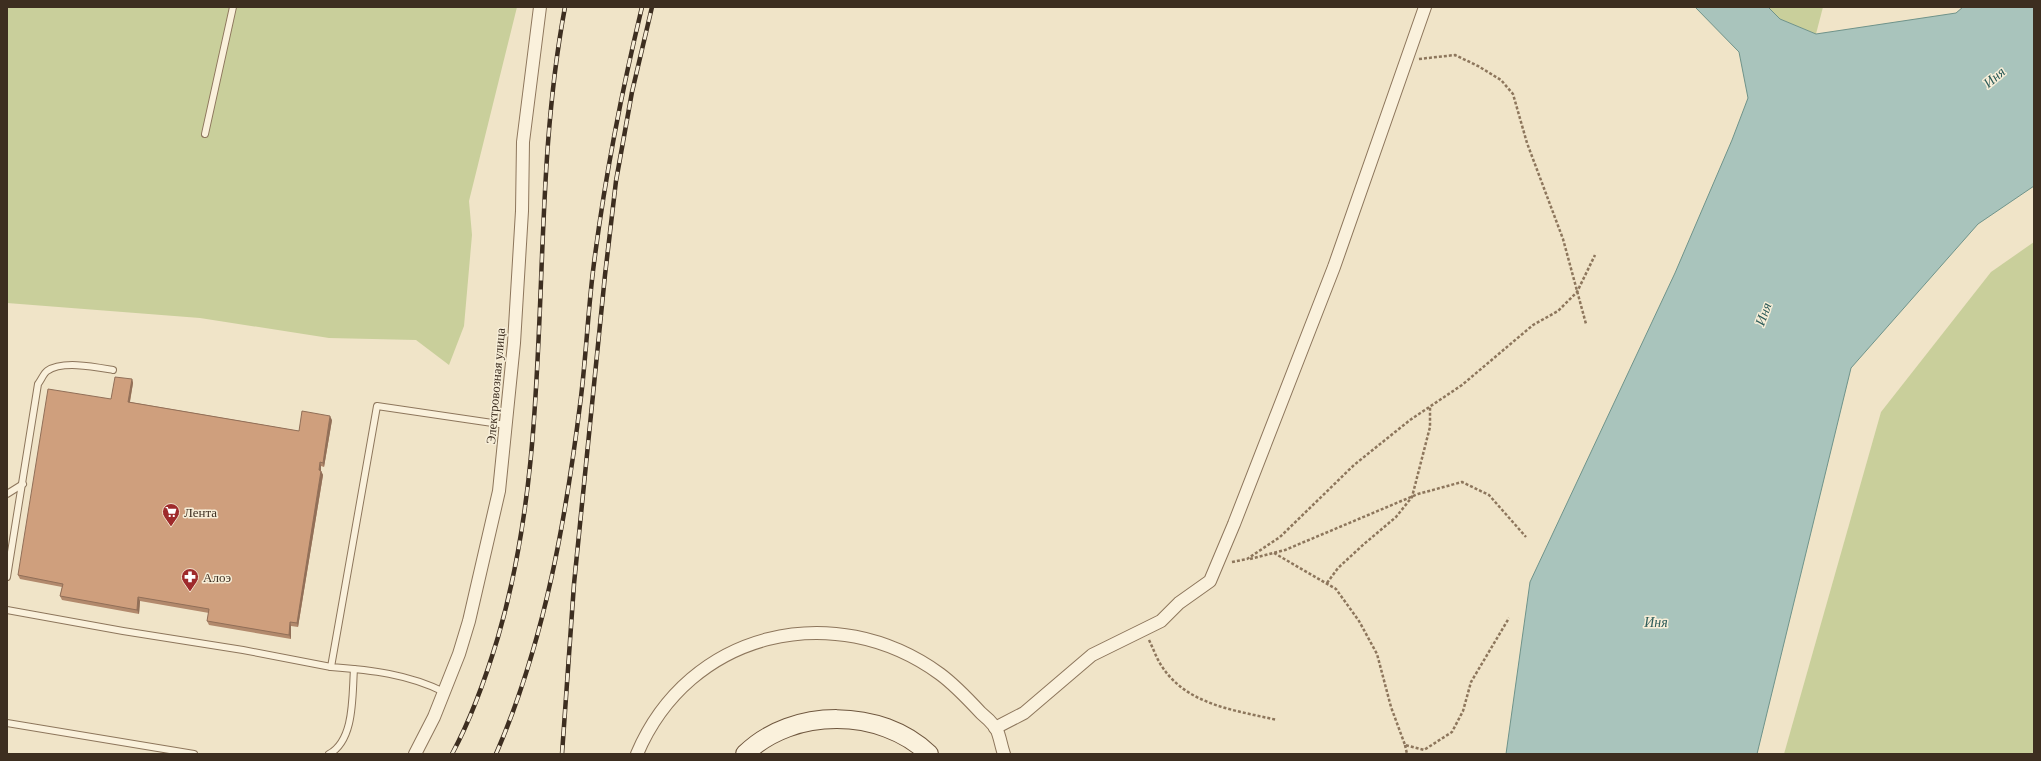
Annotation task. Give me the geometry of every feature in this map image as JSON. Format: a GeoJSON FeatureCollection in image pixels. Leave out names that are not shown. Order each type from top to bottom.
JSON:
{"type":"FeatureCollection","features":[{"type":"Feature","properties":{"kind":"main road"},"geometry":{"type":"LineString","coordinates":[[745,754],[770,736],[810,722],[831,719],[851,720],[890,730],[910,740],[929,754]]}},
{"type":"Feature","properties":{"kind":"street","name":"Электровозная улица"},"geometry":{"type":"LineString","coordinates":[[416,754],[434,717],[459,654],[469,621],[499,491],[514,343],[522,211],[523,142],[540,7]]}},
{"type":"Feature","properties":{"kind":"street"},"geometry":{"type":"LineString","coordinates":[[995,728],[1024,713],[1092,655],[1161,621],[1179,603],[1210,581],[1334,267],[1426,7]]}},
{"type":"Feature","properties":{"kind":"street"},"geometry":{"type":"LineString","coordinates":[[637,754],[643,738],[668,703],[690,680],[718,660],[748,645],[770,637],[794,633],[822,632],[853,635],[879,641],[926,664],[955,685],[995,728],[1004,754]]}},
{"type":"Feature","properties":{"kind":"lane"},"geometry":{"type":"LineString","coordinates":[[205,134],[233,7]]}},
{"type":"Feature","properties":{"kind":"lane"},"geometry":{"type":"LineString","coordinates":[[7,576],[38,384],[47,371],[61,366],[87,365],[113,370]]}},
{"type":"Feature","properties":{"kind":"lane"},"geometry":{"type":"LineString","coordinates":[[331,667],[378,406],[506,425]]}},
{"type":"Feature","properties":{"kind":"lane"},"geometry":{"type":"LineString","coordinates":[[7,494],[23,484]]}},
{"type":"Feature","properties":{"kind":"lane"},"geometry":{"type":"LineString","coordinates":[[7,610],[160,638],[243,650],[331,667],[388,672],[425,683],[444,692]]}},
{"type":"Feature","properties":{"kind":"lane"},"geometry":{"type":"LineString","coordinates":[[329,754],[343,742],[348,731],[354,669]]}},
{"type":"Feature","properties":{"kind":"lane"},"geometry":{"type":"LineString","coordinates":[[7,723],[194,754]]}},
{"type":"Feature","properties":{"kind":"path"},"geometry":{"type":"LineString","coordinates":[[1407,60],[1434,59],[1454,54],[1501,80],[1513,94],[1527,143],[1563,239],[1586,324]]}},
{"type":"Feature","properties":{"kind":"path"},"geometry":{"type":"LineString","coordinates":[[1248,559],[1280,537],[1354,465],[1410,420],[1462,385],[1533,325],[1558,311],[1577,292],[1595,255]]}},
{"type":"Feature","properties":{"kind":"path"},"geometry":{"type":"LineString","coordinates":[[1327,583],[1338,568],[1396,517],[1412,497],[1430,426],[1430,407]]}},
{"type":"Feature","properties":{"kind":"path"},"geometry":{"type":"LineString","coordinates":[[1217,565],[1285,550],[1412,497],[1462,482],[1489,495],[1526,537]]}},
{"type":"Feature","properties":{"kind":"path"},"geometry":{"type":"LineString","coordinates":[[1274,553],[1336,589],[1354,614],[1377,654],[1391,707],[1407,754]]}},
{"type":"Feature","properties":{"kind":"path"},"geometry":{"type":"LineString","coordinates":[[1405,745],[1424,750],[1452,732],[1464,711],[1471,682],[1509,618]]}},
{"type":"Feature","properties":{"kind":"path"},"geometry":{"type":"LineString","coordinates":[[1145,630],[1161,665],[1184,690],[1212,705],[1277,720]]}},
{"type":"Feature","properties":{"kind":"green space"},"geometry":{"type":"Polygon","coordinates":[[[7,7],[517,7],[469,201],[472,235],[464,326],[449,365],[416,340],[329,338],[200,318],[7,303],[7,7]]]}},
{"type":"Feature","properties":{"kind":"green space"},"geometry":{"type":"Polygon","coordinates":[[[1768,7],[1823,7],[1816,34],[1780,19],[1768,7]]]}},
{"type":"Feature","properties":{"kind":"green space"},"geometry":{"type":"Polygon","coordinates":[[[2034,242],[2034,754],[1784,754],[1881,412],[1991,272],[2034,242]]]}},
{"type":"Feature","properties":{"kind":"water","name":"Иня"},"geometry":{"type":"Polygon","coordinates":[[[1695,7],[1768,7],[1780,19],[1816,34],[1956,13],[1963,7],[2034,7],[2034,186],[1978,224],[1851,368],[1757,754],[1506,754],[1530,582],[1675,273],[1732,140],[1748,98],[1739,52],[1695,7]]]}},
{"type":"Feature","properties":{"kind":"building","name":"Лента"},"geometry":{"type":"Polygon","coordinates":[[[115,377],[132,379],[128,402],[299,431],[302,411],[330,416],[323,463],[320,462],[319,470],[321,471],[297,623],[290,622],[289,635],[207,621],[209,609],[138,597],[137,610],[60,596],[63,584],[18,575],[48,389],[111,399],[115,377]]]}},
{"type":"Feature","properties":{"kind":"railway"},"geometry":{"type":"LineString","coordinates":[[452,754],[478,697],[489,667],[517,560],[528,481],[535,402],[542,244],[553,85],[565,7]]}},
{"type":"Feature","properties":{"kind":"railway"},"geometry":{"type":"LineString","coordinates":[[496,754],[528,668],[551,578],[560,533],[581,397],[591,287],[602,204],[620,105],[642,7]]}},
{"type":"Feature","properties":{"kind":"railway"},"geometry":{"type":"LineString","coordinates":[[562,754],[574,584],[616,181],[632,92],[652,7]]}},
{"type":"Feature","properties":{"kind":"place","name":"Лента"},"geometry":{"type":"Point","coordinates":[171,527]}},
{"type":"Feature","properties":{"kind":"place","name":"Алоэ"},"geometry":{"type":"Point","coordinates":[190,592]}}]}
